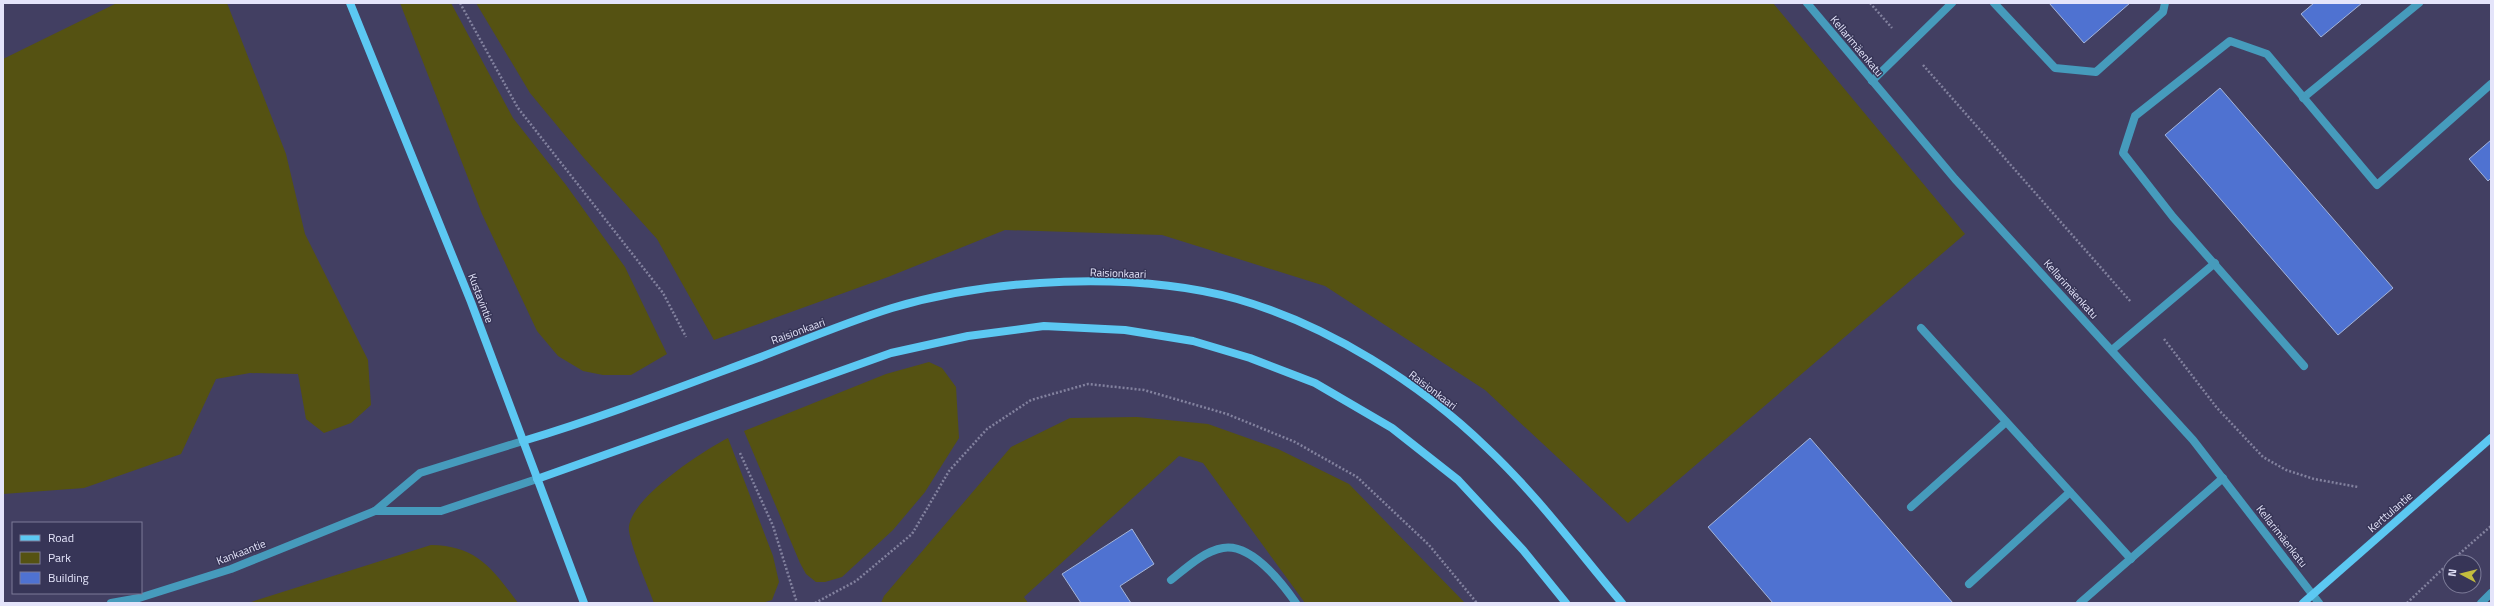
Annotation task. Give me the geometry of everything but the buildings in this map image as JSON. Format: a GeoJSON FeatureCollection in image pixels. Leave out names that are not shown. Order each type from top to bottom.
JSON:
{"type":"FeatureCollection","features":[{"type":"Feature","properties":{"kind":"main road","name":"Kustavintie"},"geometry":{"type":"LineString","coordinates":[[350,3],[471,302],[584,603]]}},
{"type":"Feature","properties":{"kind":"main road","name":"Raisionkaari"},"geometry":{"type":"LineString","coordinates":[[523,441],[601,417],[892,309],[948,295],[1008,285],[1132,282],[1238,299],[1305,325],[1363,354],[1417,391],[1486,447],[1517,478],[1622,603]]}},
{"type":"Feature","properties":{"kind":"main road"},"geometry":{"type":"LineString","coordinates":[[537,479],[891,353],[968,336],[1044,326],[1125,330],[1193,341],[1250,358],[1315,383],[1392,428],[1458,480],[1523,550],[1566,603]]}},
{"type":"Feature","properties":{"kind":"main road","name":"Kerttulantie"},"geometry":{"type":"LineString","coordinates":[[2303,603],[2491,438]]}},
{"type":"Feature","properties":{"kind":"street","name":"Kellarimäenkatu"},"geometry":{"type":"LineString","coordinates":[[1806,3],[1955,179],[2193,440],[2319,603]]}},
{"type":"Feature","properties":{"kind":"street"},"geometry":{"type":"LineString","coordinates":[[1872,81],[1952,3]]}},
{"type":"Feature","properties":{"kind":"street"},"geometry":{"type":"LineString","coordinates":[[1994,3],[2055,68],[2096,72],[2163,12],[2165,3]]}},
{"type":"Feature","properties":{"kind":"street"},"geometry":{"type":"LineString","coordinates":[[2303,98],[2419,3]]}},
{"type":"Feature","properties":{"kind":"street"},"geometry":{"type":"LineString","coordinates":[[2304,366],[2173,217],[2123,153],[2135,116],[2230,41],[2267,54],[2377,185],[2491,84]]}},
{"type":"Feature","properties":{"kind":"street"},"geometry":{"type":"LineString","coordinates":[[2112,350],[2215,263]]}},
{"type":"Feature","properties":{"kind":"street"},"geometry":{"type":"LineString","coordinates":[[1921,328],[2131,559]]}},
{"type":"Feature","properties":{"kind":"street"},"geometry":{"type":"LineString","coordinates":[[1911,507],[2006,422]]}},
{"type":"Feature","properties":{"kind":"street","name":"Kankaantie"},"geometry":{"type":"LineString","coordinates":[[111,603],[139,598],[231,569],[375,511],[420,473],[523,441]]}},
{"type":"Feature","properties":{"kind":"street"},"geometry":{"type":"LineString","coordinates":[[2080,603],[2223,478]]}},
{"type":"Feature","properties":{"kind":"street","name":"Kankaantie"},"geometry":{"type":"LineString","coordinates":[[375,511],[442,511],[537,479]]}},
{"type":"Feature","properties":{"kind":"street"},"geometry":{"type":"LineString","coordinates":[[1969,584],[2070,492]]}},
{"type":"Feature","properties":{"kind":"street"},"geometry":{"type":"LineString","coordinates":[[1171,580],[1200,558],[1224,548],[1247,553],[1269,569],[1296,603]]}},
{"type":"Feature","properties":{"kind":"street"},"geometry":{"type":"LineString","coordinates":[[2481,603],[2491,593]]}},
{"type":"Feature","properties":{"kind":"path"},"geometry":{"type":"LineString","coordinates":[[460,3],[518,108],[663,292],[686,337]]}},
{"type":"Feature","properties":{"kind":"path"},"geometry":{"type":"LineString","coordinates":[[1870,3],[1990,143],[2174,351],[2217,408],[2263,457],[2286,470],[2314,479],[2358,487]]}},
{"type":"Feature","properties":{"kind":"path"},"geometry":{"type":"LineString","coordinates":[[815,603],[856,581],[912,534],[949,471],[987,429],[1031,400],[1088,384],[1144,390],[1228,414],[1295,442],[1357,477],[1429,545],[1477,603]]}},
{"type":"Feature","properties":{"kind":"path"},"geometry":{"type":"LineString","coordinates":[[740,453],[773,526],[797,603]]}},
{"type":"Feature","properties":{"kind":"path"},"geometry":{"type":"LineString","coordinates":[[2459,554],[2491,526]]}},
{"type":"Feature","properties":{"kind":"path"},"geometry":{"type":"LineString","coordinates":[[2406,603],[2442,569]]}},
{"type":"Feature","properties":{"kind":"green space"},"geometry":{"type":"Polygon","coordinates":[[[117,3],[227,3],[286,154],[305,234],[368,360],[371,405],[351,423],[324,433],[306,419],[298,374],[250,373],[216,379],[181,454],[84,488],[3,494],[3,59],[117,3]]]}},
{"type":"Feature","properties":{"kind":"green space"},"geometry":{"type":"Polygon","coordinates":[[[400,3],[451,3],[513,118],[566,185],[625,267],[667,354],[631,375],[603,375],[583,371],[558,356],[537,331],[482,214],[400,3]]]}},
{"type":"Feature","properties":{"kind":"green space"},"geometry":{"type":"Polygon","coordinates":[[[476,3],[1773,3],[1965,234],[1628,523],[1485,390],[1325,286],[1162,235],[1005,230],[888,277],[714,340],[657,239],[583,157],[530,93],[476,3]]]}},
{"type":"Feature","properties":{"kind":"green space"},"geometry":{"type":"Polygon","coordinates":[[[929,362],[942,368],[956,387],[959,438],[925,492],[893,530],[842,577],[825,582],[816,582],[806,574],[800,563],[744,431],[886,374],[929,362]]]}},
{"type":"Feature","properties":{"kind":"green space"},"geometry":{"type":"Polygon","coordinates":[[[1137,417],[1208,424],[1278,449],[1349,484],[1465,603],[1305,603],[1203,463],[1179,456],[1024,597],[1028,603],[881,603],[884,596],[1011,447],[1070,418],[1137,417]]]}},
{"type":"Feature","properties":{"kind":"green space"},"geometry":{"type":"Polygon","coordinates":[[[728,438],[773,556],[779,582],[772,600],[762,603],[654,603],[636,557],[631,539],[629,531],[631,519],[639,506],[668,478],[702,453],[728,438]]]}},
{"type":"Feature","properties":{"kind":"green space"},"geometry":{"type":"Polygon","coordinates":[[[431,545],[447,546],[460,550],[482,561],[500,579],[518,603],[248,603],[431,545]]]}}]}
